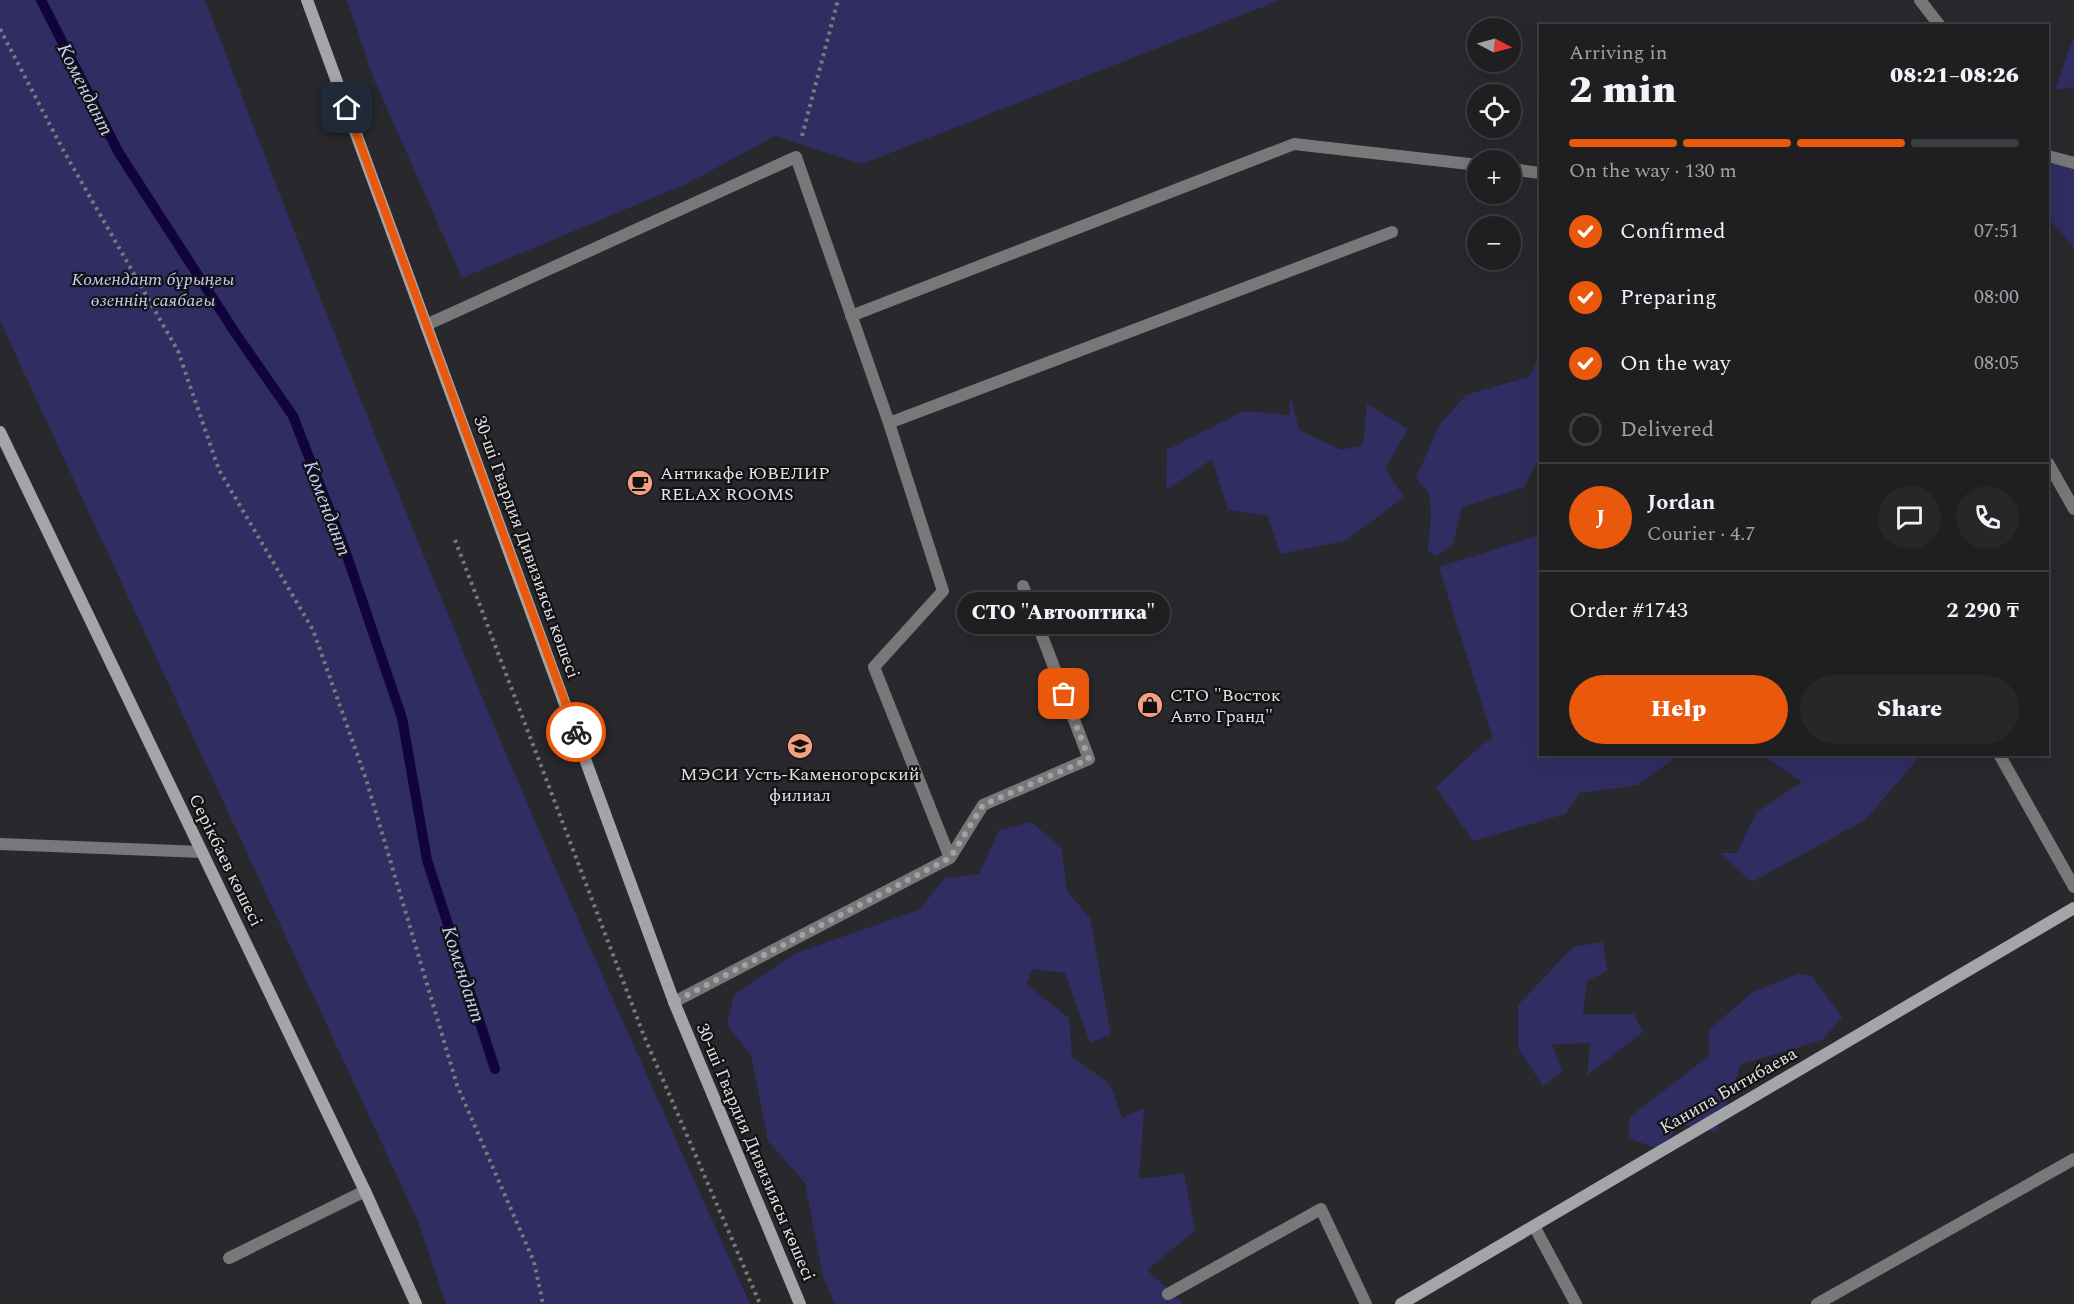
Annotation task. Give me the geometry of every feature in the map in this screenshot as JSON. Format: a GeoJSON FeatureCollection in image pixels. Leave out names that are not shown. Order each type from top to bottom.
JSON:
{"type":"FeatureCollection","features":[{"type":"Feature","properties":{"kind":"street","name":"30-ші Гвардия Дивизиясы көшесі"},"geometry":{"type":"LineString","coordinates":[[307,0],[674,1002],[800,1304]]}},
{"type":"Feature","properties":{"kind":"street"},"geometry":{"type":"LineString","coordinates":[[1920,0],[1938,24]]}},
{"type":"Feature","properties":{"kind":"street"},"geometry":{"type":"LineString","coordinates":[[851,316],[1294,144],[1467,164]]}},
{"type":"Feature","properties":{"kind":"street"},"geometry":{"type":"LineString","coordinates":[[2049,156],[2074,163]]}},
{"type":"Feature","properties":{"kind":"street"},"geometry":{"type":"LineString","coordinates":[[426,325],[796,157],[889,423],[944,591],[874,667],[950,858]]}},
{"type":"Feature","properties":{"kind":"street"},"geometry":{"type":"LineString","coordinates":[[1521,170],[1539,173]]}},
{"type":"Feature","properties":{"kind":"street"},"geometry":{"type":"LineString","coordinates":[[889,423],[1392,232]]}},
{"type":"Feature","properties":{"kind":"street","name":"Серікбаев көшесі"},"geometry":{"type":"LineString","coordinates":[[0,432],[365,1191],[416,1304]]}},
{"type":"Feature","properties":{"kind":"street"},"geometry":{"type":"LineString","coordinates":[[2049,465],[2074,509]]}},
{"type":"Feature","properties":{"kind":"street"},"geometry":{"type":"LineString","coordinates":[[674,1002],[950,858],[983,805],[1089,759],[1023,586]]}},
{"type":"Feature","properties":{"kind":"street"},"geometry":{"type":"LineString","coordinates":[[2000,756],[2074,887]]}},
{"type":"Feature","properties":{"kind":"street"},"geometry":{"type":"LineString","coordinates":[[0,844],[202,852]]}},
{"type":"Feature","properties":{"kind":"street","name":"Канипа Битибаева"},"geometry":{"type":"LineString","coordinates":[[1401,1304],[2074,908]]}},
{"type":"Feature","properties":{"kind":"street"},"geometry":{"type":"LineString","coordinates":[[1817,1304],[2074,1159]]}},
{"type":"Feature","properties":{"kind":"street"},"geometry":{"type":"LineString","coordinates":[[229,1258],[365,1191]]}},
{"type":"Feature","properties":{"kind":"street"},"geometry":{"type":"LineString","coordinates":[[1168,1294],[1321,1209],[1366,1304]]}},
{"type":"Feature","properties":{"kind":"street"},"geometry":{"type":"LineString","coordinates":[[1534,1226],[1576,1304]]}},
{"type":"Feature","properties":{"kind":"path"},"geometry":{"type":"LineString","coordinates":[[796,157],[838,0]]}},
{"type":"Feature","properties":{"kind":"path"},"geometry":{"type":"LineString","coordinates":[[0,29],[62,148],[177,351],[219,470],[313,630],[366,779],[457,1085],[534,1262],[543,1304]]}},
{"type":"Feature","properties":{"kind":"path"},"geometry":{"type":"LineString","coordinates":[[456,540],[644,1036],[760,1304]]}},
{"type":"Feature","properties":{"kind":"green space","name":"Комендант бұрыңғы өзеннің саябағы"},"geometry":{"type":"Polygon","coordinates":[[[0,0],[205,0],[348,368],[474,678],[590,948],[750,1304],[446,1304],[418,1221],[0,321],[0,0]]]}},
{"type":"Feature","properties":{"kind":"green space"},"geometry":{"type":"Polygon","coordinates":[[[347,0],[1280,0],[862,164],[775,136],[688,183],[462,278],[374,79],[347,0]]]}},
{"type":"Feature","properties":{"kind":"green space"},"geometry":{"type":"Polygon","coordinates":[[[2074,36],[2074,87],[2055,90],[2074,36]]]}},
{"type":"Feature","properties":{"kind":"green space"},"geometry":{"type":"Polygon","coordinates":[[[2074,155],[2074,248],[2049,219],[2049,166],[2074,155]]]}},
{"type":"Feature","properties":{"kind":"green space"},"geometry":{"type":"Polygon","coordinates":[[[1539,357],[1539,460],[1524,487],[1462,507],[1453,543],[1437,556],[1428,551],[1431,515],[1429,493],[1416,478],[1440,424],[1466,395],[1529,377],[1539,357]]]}},
{"type":"Feature","properties":{"kind":"green space"},"geometry":{"type":"Polygon","coordinates":[[[1291,397],[1299,430],[1341,450],[1363,445],[1367,404],[1408,429],[1385,469],[1404,497],[1345,541],[1280,554],[1268,516],[1228,510],[1212,459],[1166,490],[1167,450],[1244,411],[1289,415],[1291,397]]]}},
{"type":"Feature","properties":{"kind":"green space"},"geometry":{"type":"Polygon","coordinates":[[[1539,535],[1539,756],[1678,756],[1638,785],[1580,793],[1565,814],[1473,841],[1436,787],[1486,741],[1493,739],[1439,567],[1539,535]]]}},
{"type":"Feature","properties":{"kind":"green space"},"geometry":{"type":"Polygon","coordinates":[[[1763,756],[1920,756],[1865,820],[1752,882],[1720,853],[1737,853],[1756,813],[1801,782],[1763,756]]]}},
{"type":"Feature","properties":{"kind":"green space"},"geometry":{"type":"Polygon","coordinates":[[[1031,822],[1061,847],[1067,891],[1090,918],[1111,1035],[1090,1043],[1065,973],[1032,969],[1027,985],[1069,1018],[1072,1057],[1110,1084],[1122,1118],[1144,1108],[1139,1179],[1184,1173],[1195,1231],[1147,1270],[1183,1304],[835,1304],[823,1276],[805,1183],[768,1141],[751,1055],[727,1025],[734,995],[796,953],[919,910],[945,878],[979,874],[999,830],[1031,822]]]}},
{"type":"Feature","properties":{"kind":"green space"},"geometry":{"type":"Polygon","coordinates":[[[1603,942],[1607,971],[1587,981],[1583,1014],[1634,1014],[1643,1032],[1587,1075],[1590,1043],[1552,1044],[1562,1072],[1543,1086],[1518,1048],[1518,1005],[1573,947],[1603,942]]]}},
{"type":"Feature","properties":{"kind":"green space"},"geometry":{"type":"Polygon","coordinates":[[[1799,974],[1813,977],[1842,1018],[1822,1040],[1741,1064],[1716,1132],[1679,1124],[1661,1150],[1628,1138],[1630,1117],[1709,1056],[1709,1030],[1754,991],[1799,974]]]}},
{"type":"Feature","properties":{"kind":"waterway","name":"Комендант"},"geometry":{"type":"LineString","coordinates":[[41,0],[119,153],[234,331],[293,416],[344,547],[402,718],[427,860],[495,1069]]}},
{"type":"Feature","properties":{"kind":"way so far"},"geometry":{"type":"LineString","coordinates":[[576,732],[674,1002],[950,858],[983,805],[1089,759],[1064,694]]}},
{"type":"Feature","properties":{"kind":"place","name":"Антикафе ЮВЕЛИР RELAX ROOMS"},"geometry":{"type":"Point","coordinates":[640,483]}},
{"type":"Feature","properties":{"kind":"place","name":"СТО \"Автооптика\""},"geometry":{"type":"Point","coordinates":[1064,694]}},
{"type":"Feature","properties":{"kind":"place","name":"СТО \"Восток Авто Гранд\""},"geometry":{"type":"Point","coordinates":[1150,705]}},
{"type":"Feature","properties":{"kind":"place","name":"МЭСИ Усть-Каменогорский филиал"},"geometry":{"type":"Point","coordinates":[800,746]}},
{"type":"Feature","properties":{"kind":"route"},"geometry":{"type":"LineString","coordinates":[[347,108],[576,732]]}}]}
